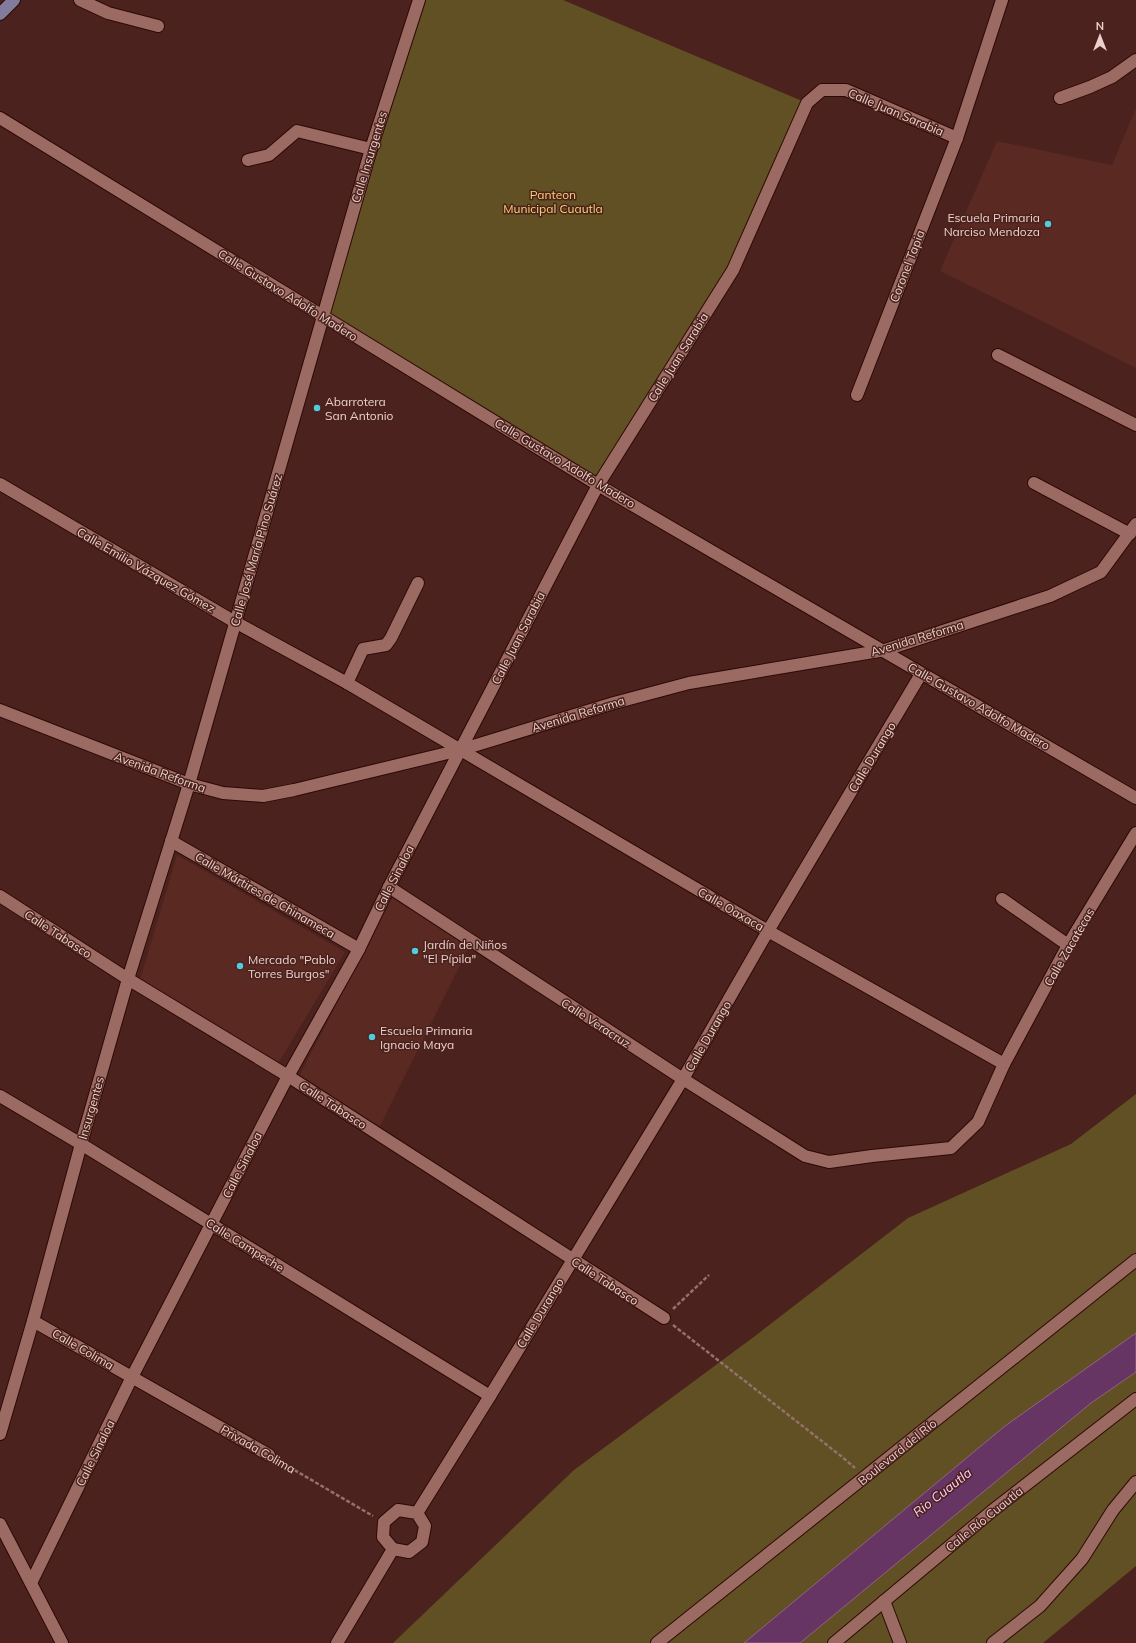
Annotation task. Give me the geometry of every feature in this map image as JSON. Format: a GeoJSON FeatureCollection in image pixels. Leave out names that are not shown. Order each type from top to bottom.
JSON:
{"type":"FeatureCollection","features":[{"type":"Feature","properties":{"kind":"main road"},"geometry":{"type":"LineString","coordinates":[[0,14],[14,0]]}},
{"type":"Feature","properties":{"kind":"street"},"geometry":{"type":"LineString","coordinates":[[80,0],[108,13],[158,26]]}},
{"type":"Feature","properties":{"kind":"street","name":"Calle Insurgentes"},"geometry":{"type":"LineString","coordinates":[[322,316],[371,150],[419,0]]}},
{"type":"Feature","properties":{"kind":"street","name":"Coronel Tapia"},"geometry":{"type":"LineString","coordinates":[[857,395],[956,138],[1002,0]]}},
{"type":"Feature","properties":{"kind":"street"},"geometry":{"type":"LineString","coordinates":[[1060,98],[1112,77],[1136,60]]}},
{"type":"Feature","properties":{"kind":"street","name":"Calle Juan Sarabia"},"geometry":{"type":"LineString","coordinates":[[460,750],[598,484],[733,270],[807,103],[822,90],[846,90],[956,138]]}},
{"type":"Feature","properties":{"kind":"street","name":"Calle Gustavo Adolfo Madero"},"geometry":{"type":"LineString","coordinates":[[0,118],[598,484],[885,650],[921,674],[1136,798]]}},
{"type":"Feature","properties":{"kind":"street"},"geometry":{"type":"LineString","coordinates":[[248,160],[269,155],[297,131],[371,150]]}},
{"type":"Feature","properties":{"kind":"street","name":"Calle José María Pino Suárez"},"geometry":{"type":"LineString","coordinates":[[189,784],[322,316]]}},
{"type":"Feature","properties":{"kind":"street"},"geometry":{"type":"LineString","coordinates":[[998,355],[1136,425]]}},
{"type":"Feature","properties":{"kind":"street","name":"Calle Emilio Vázquez Gómez"},"geometry":{"type":"LineString","coordinates":[[0,484],[235,622],[347,683],[460,750]]}},
{"type":"Feature","properties":{"kind":"street"},"geometry":{"type":"LineString","coordinates":[[1034,484],[1130,534]]}},
{"type":"Feature","properties":{"kind":"street","name":"Avenida Reforma"},"geometry":{"type":"LineString","coordinates":[[0,710],[189,784],[223,794],[263,796],[294,790],[460,750],[614,703],[689,683],[885,650],[1050,596],[1101,572],[1136,524]]}},
{"type":"Feature","properties":{"kind":"street"},"geometry":{"type":"LineString","coordinates":[[347,683],[363,649],[386,645],[391,638],[418,583]]}},
{"type":"Feature","properties":{"kind":"street","name":"Calle Durango"},"geometry":{"type":"LineString","coordinates":[[417,1513],[683,1080],[768,931],[921,674]]}},
{"type":"Feature","properties":{"kind":"street","name":"Calle Sinaloa"},"geometry":{"type":"LineString","coordinates":[[31,1583],[132,1377],[288,1076],[359,949],[389,887],[460,750]]}},
{"type":"Feature","properties":{"kind":"street","name":"Calle Oaxaca"},"geometry":{"type":"LineString","coordinates":[[460,750],[768,931],[1004,1064]]}},
{"type":"Feature","properties":{"kind":"street","name":"Insurgentes"},"geometry":{"type":"LineString","coordinates":[[0,1434],[33,1321],[80,1144],[128,979],[189,784]]}},
{"type":"Feature","properties":{"kind":"street","name":"Calle Zacatecas"},"geometry":{"type":"LineString","coordinates":[[805,1156],[829,1162],[951,1148],[978,1122],[1004,1064],[1068,945],[1136,833]]}},
{"type":"Feature","properties":{"kind":"street","name":"Calle Mártires de Chinameca"},"geometry":{"type":"LineString","coordinates":[[171,841],[359,949]]}},
{"type":"Feature","properties":{"kind":"street","name":"Calle Veracruz"},"geometry":{"type":"LineString","coordinates":[[389,887],[683,1080],[805,1156]]}},
{"type":"Feature","properties":{"kind":"street","name":"Calle Tabasco"},"geometry":{"type":"LineString","coordinates":[[0,896],[128,979],[288,1076],[664,1318]]}},
{"type":"Feature","properties":{"kind":"street"},"geometry":{"type":"LineString","coordinates":[[1002,899],[1068,945]]}},
{"type":"Feature","properties":{"kind":"street","name":"Calle Campeche"},"geometry":{"type":"LineString","coordinates":[[0,1096],[490,1396]]}},
{"type":"Feature","properties":{"kind":"street","name":"Boulevard del Río"},"geometry":{"type":"LineString","coordinates":[[657,1643],[1136,1260]]}},
{"type":"Feature","properties":{"kind":"street","name":"Calle Colima"},"geometry":{"type":"LineString","coordinates":[[33,1321],[132,1377]]}},
{"type":"Feature","properties":{"kind":"street","name":"Privada Colima"},"geometry":{"type":"LineString","coordinates":[[132,1377],[269,1455]]}},
{"type":"Feature","properties":{"kind":"street","name":"Calle Río Cuautla"},"geometry":{"type":"LineString","coordinates":[[834,1643],[992,1511],[1136,1399]]}},
{"type":"Feature","properties":{"kind":"street"},"geometry":{"type":"LineString","coordinates":[[993,1643],[1040,1606],[1082,1559],[1113,1510],[1136,1482]]}},
{"type":"Feature","properties":{"kind":"street"},"geometry":{"type":"LineString","coordinates":[[398,1510],[417,1513],[426,1526],[422,1542],[409,1552],[393,1549],[383,1537],[384,1522],[398,1510]]}},
{"type":"Feature","properties":{"kind":"street"},"geometry":{"type":"LineString","coordinates":[[0,1524],[62,1643]]}},
{"type":"Feature","properties":{"kind":"street"},"geometry":{"type":"LineString","coordinates":[[337,1643],[393,1549]]}},
{"type":"Feature","properties":{"kind":"street"},"geometry":{"type":"LineString","coordinates":[[884,1601],[900,1643]]}},
{"type":"Feature","properties":{"kind":"path"},"geometry":{"type":"LineString","coordinates":[[709,1275],[664,1318],[842,1456],[865,1477]]}},
{"type":"Feature","properties":{"kind":"path","name":"Privada Colima"},"geometry":{"type":"LineString","coordinates":[[269,1455],[384,1522]]}},
{"type":"Feature","properties":{"kind":"shaded area","name":"Escuela Primaria Narciso Mendoza"},"geometry":{"type":"Polygon","coordinates":[[[1136,108],[1136,368],[940,271],[997,141],[1112,165],[1136,108]]]}},
{"type":"Feature","properties":{"kind":"shaded area","name":"Mercado \"Pablo Torres Burgos\""},"geometry":{"type":"Polygon","coordinates":[[[177,855],[345,952],[279,1062],[140,980],[177,855]]]}},
{"type":"Feature","properties":{"kind":"shaded area","name":"Escuela Primaria Ignacio Maya"},"geometry":{"type":"Polygon","coordinates":[[[392,898],[469,947],[379,1128],[299,1076],[392,898]]]}},
{"type":"Feature","properties":{"kind":"green space","name":"Panteon Municipal Cuautla"},"geometry":{"type":"Polygon","coordinates":[[[419,0],[563,0],[807,103],[733,270],[598,485],[322,316],[419,0]]]}},
{"type":"Feature","properties":{"kind":"green space"},"geometry":{"type":"Polygon","coordinates":[[[1136,1094],[1136,1566],[1043,1643],[393,1643],[574,1470],[755,1336],[908,1218],[1071,1144],[1136,1094]]]}},
{"type":"Feature","properties":{"kind":"water","name":"Rio Cuautla"},"geometry":{"type":"Polygon","coordinates":[[[1136,1333],[1136,1372],[1091,1403],[800,1643],[744,1643],[1005,1426],[1136,1333]]]}},
{"type":"Feature","properties":{"kind":"place","name":"Escuela Primaria Narciso Mendoza"},"geometry":{"type":"Point","coordinates":[1048,224]}},
{"type":"Feature","properties":{"kind":"place","name":"Abarrotera San Antonio"},"geometry":{"type":"Point","coordinates":[317,408]}},
{"type":"Feature","properties":{"kind":"place","name":"Jardín de Niños \"El Pípila\""},"geometry":{"type":"Point","coordinates":[415,951]}},
{"type":"Feature","properties":{"kind":"place","name":"Mercado \"Pablo Torres Burgos\""},"geometry":{"type":"Point","coordinates":[240,966]}},
{"type":"Feature","properties":{"kind":"place","name":"Escuela Primaria Ignacio Maya"},"geometry":{"type":"Point","coordinates":[372,1037]}}]}
